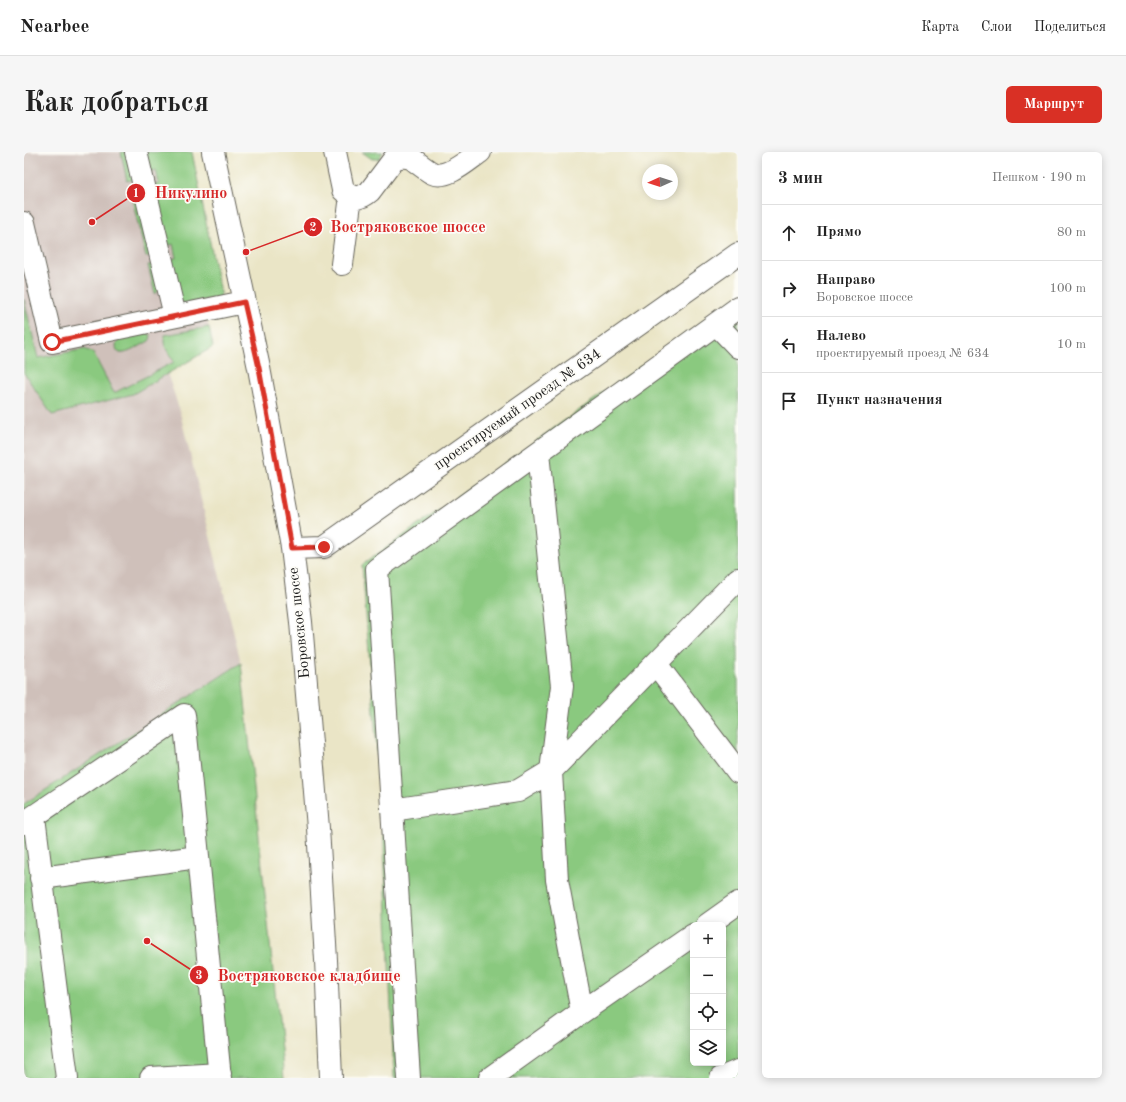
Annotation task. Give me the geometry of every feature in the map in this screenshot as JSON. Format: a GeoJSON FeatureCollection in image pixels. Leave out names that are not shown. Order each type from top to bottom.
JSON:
{"type":"FeatureCollection","features":[{"type":"Feature","properties":{"kind":"street"},"geometry":{"type":"LineString","coordinates":[[136,152],[175,316]]}},
{"type":"Feature","properties":{"kind":"street","name":"Боровское шоссе"},"geometry":{"type":"LineString","coordinates":[[213,152],[259,368],[292,548],[301,622],[318,828],[331,1078]]}},
{"type":"Feature","properties":{"kind":"street"},"geometry":{"type":"LineString","coordinates":[[335,152],[343,190],[355,198],[366,196],[394,159],[398,157],[411,158],[432,173],[444,174],[452,172],[480,152]]}},
{"type":"Feature","properties":{"kind":"street"},"geometry":{"type":"LineString","coordinates":[[342,264],[351,196]]}},
{"type":"Feature","properties":{"kind":"street"},"geometry":{"type":"LineString","coordinates":[[24,223],[52,342],[244,302]]}},
{"type":"Feature","properties":{"kind":"street","name":"проектируемый проезд № 634"},"geometry":{"type":"LineString","coordinates":[[292,548],[324,547],[738,254]]}},
{"type":"Feature","properties":{"kind":"street"},"geometry":{"type":"LineString","coordinates":[[409,1078],[377,569],[738,308]]}},
{"type":"Feature","properties":{"kind":"street"},"geometry":{"type":"LineString","coordinates":[[716,324],[738,347]]}},
{"type":"Feature","properties":{"kind":"street"},"geometry":{"type":"LineString","coordinates":[[538,453],[562,686],[551,771],[557,880],[582,1012]]}},
{"type":"Feature","properties":{"kind":"street"},"geometry":{"type":"LineString","coordinates":[[392,810],[518,790],[551,771],[738,579]]}},
{"type":"Feature","properties":{"kind":"street"},"geometry":{"type":"LineString","coordinates":[[656,664],[738,772]]}},
{"type":"Feature","properties":{"kind":"street"},"geometry":{"type":"LineString","coordinates":[[67,1078],[42,878],[29,820],[184,715],[220,1076],[151,1078]]}},
{"type":"Feature","properties":{"kind":"street"},"geometry":{"type":"LineString","coordinates":[[42,878],[198,857]]}},
{"type":"Feature","properties":{"kind":"street"},"geometry":{"type":"LineString","coordinates":[[711,922],[738,903]]}},
{"type":"Feature","properties":{"kind":"street"},"geometry":{"type":"LineString","coordinates":[[490,1078],[690,937]]}},
{"type":"Feature","properties":{"kind":"street"},"geometry":{"type":"LineString","coordinates":[[721,1078],[738,1071]]}},
{"type":"Feature","properties":{"kind":"shaded area"},"geometry":{"type":"Polygon","coordinates":[[[24,152],[173,152],[213,347],[167,373],[180,413],[241,663],[24,804],[24,152]]]}},
{"type":"Feature","properties":{"kind":"green space"},"geometry":{"type":"Polygon","coordinates":[[[121,152],[129,152],[138,179],[127,181],[121,152]]]}},
{"type":"Feature","properties":{"kind":"green space"},"geometry":{"type":"Polygon","coordinates":[[[143,152],[192,152],[221,297],[185,304],[179,300],[175,293],[143,152]],[[156,170],[149,172],[152,185],[159,184],[156,170]],[[173,244],[167,246],[170,259],[176,258],[173,244]]]}},
{"type":"Feature","properties":{"kind":"green space"},"geometry":{"type":"Polygon","coordinates":[[[362,152],[383,152],[379,159],[372,159],[362,152]]]}},
{"type":"Feature","properties":{"kind":"green space"},"geometry":{"type":"Polygon","coordinates":[[[140,189],[156,254],[146,257],[130,191],[140,189]]]}},
{"type":"Feature","properties":{"kind":"green space"},"geometry":{"type":"Polygon","coordinates":[[[158,263],[159,290],[155,294],[148,265],[158,263]]]}},
{"type":"Feature","properties":{"kind":"green space"},"geometry":{"type":"Polygon","coordinates":[[[738,297],[738,1078],[394,1078],[383,825],[362,565],[738,297]]]}},
{"type":"Feature","properties":{"kind":"green space"},"geometry":{"type":"Polygon","coordinates":[[[24,299],[38,358],[85,349],[93,353],[114,393],[174,362],[165,346],[165,335],[209,327],[213,347],[133,394],[52,415],[24,373],[24,299]]]}},
{"type":"Feature","properties":{"kind":"green space"},"geometry":{"type":"Polygon","coordinates":[[[147,332],[151,336],[149,341],[127,352],[120,353],[117,351],[116,345],[119,340],[147,332]]]}},
{"type":"Feature","properties":{"kind":"green space"},"geometry":{"type":"Polygon","coordinates":[[[241,663],[284,1078],[24,1078],[24,804],[241,663]]]}},
{"type":"Feature","properties":{"kind":"place","name":"Никулино"},"geometry":{"type":"Point","coordinates":[92,222]}},
{"type":"Feature","properties":{"kind":"place","name":"Востряковское шоссе"},"geometry":{"type":"Point","coordinates":[246,252]}},
{"type":"Feature","properties":{"kind":"place","name":"Востряковское кладбище"},"geometry":{"type":"Point","coordinates":[147,941]}},
{"type":"Feature","properties":{"kind":"route"},"geometry":{"type":"LineString","coordinates":[[52,342],[244,302],[259,368],[292,548],[324,547]]}}]}
